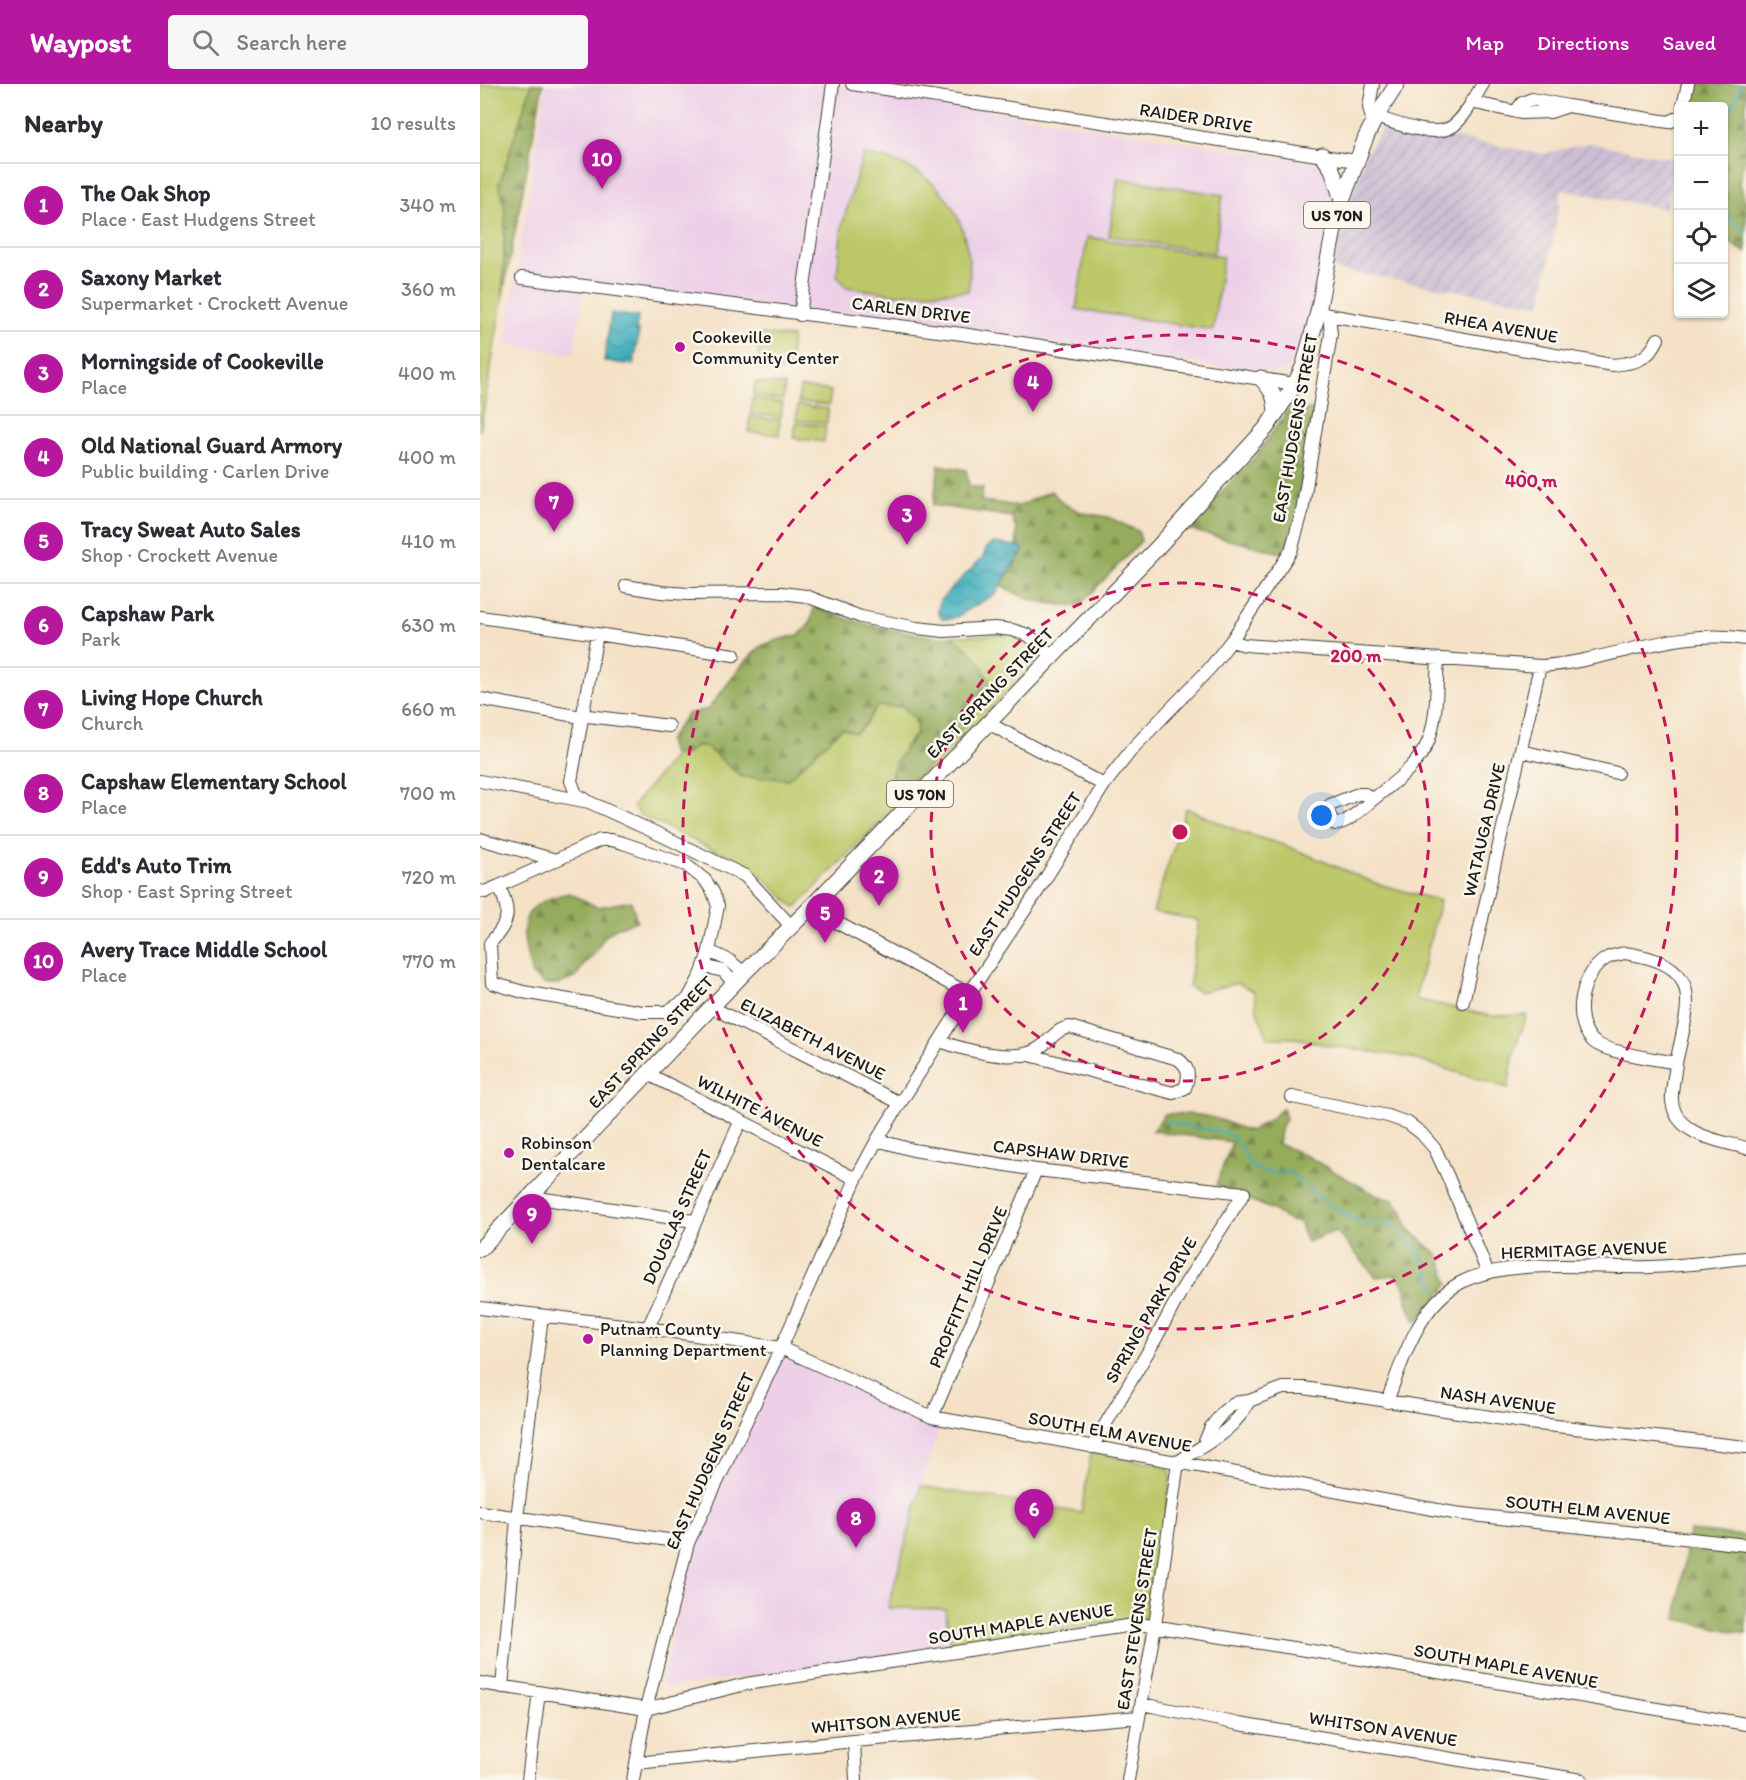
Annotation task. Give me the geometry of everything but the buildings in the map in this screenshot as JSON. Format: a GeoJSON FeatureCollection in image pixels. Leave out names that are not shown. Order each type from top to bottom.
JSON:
{"type":"FeatureCollection","features":[{"type":"Feature","properties":{"kind":"main road","name":"EAST SPRING STREET"},"geometry":{"type":"LineString","coordinates":[[480,1250],[711,1007],[810,908],[1053,656],[1162,542],[1267,427],[1295,384],[1324,313],[1330,243],[1342,200],[1374,120],[1397,84]]}},
{"type":"Feature","properties":{"kind":"main road"},"geometry":{"type":"LineString","coordinates":[[1322,155],[1332,170],[1342,200]]}},
{"type":"Feature","properties":{"kind":"main road"},"geometry":{"type":"LineString","coordinates":[[1261,378],[1272,391],[1276,413]]}},
{"type":"Feature","properties":{"kind":"street"},"geometry":{"type":"LineString","coordinates":[[800,315],[832,84]]}},
{"type":"Feature","properties":{"kind":"street","name":"RAIDER DRIVE"},"geometry":{"type":"LineString","coordinates":[[852,84],[1356,161]]}},
{"type":"Feature","properties":{"kind":"street"},"geometry":{"type":"LineString","coordinates":[[1373,84],[1369,107],[1374,120],[1444,131],[1454,125],[1483,84]]}},
{"type":"Feature","properties":{"kind":"street"},"geometry":{"type":"LineString","coordinates":[[1684,102],[1688,84]]}},
{"type":"Feature","properties":{"kind":"street"},"geometry":{"type":"LineString","coordinates":[[1472,102],[1516,111],[1550,112],[1568,106],[1669,122],[1674,120]]}},
{"type":"Feature","properties":{"kind":"street","name":"CARLEN DRIVE"},"geometry":{"type":"LineString","coordinates":[[522,278],[993,339],[1295,384]]}},
{"type":"Feature","properties":{"kind":"street","name":"RHEA AVENUE"},"geometry":{"type":"LineString","coordinates":[[1324,313],[1612,365],[1640,359],[1652,352],[1658,339]]}},
{"type":"Feature","properties":{"kind":"street","name":"EAST HUDGENS STREET"},"geometry":{"type":"LineString","coordinates":[[633,1780],[646,1709],[688,1544],[781,1348],[856,1179],[900,1103],[1104,785],[1133,748],[1183,698],[1231,641],[1291,551],[1302,512],[1331,334],[1324,313]]}},
{"type":"Feature","properties":{"kind":"street"},"geometry":{"type":"LineString","coordinates":[[626,586],[688,594],[782,592],[806,596],[861,617],[917,628],[944,631],[995,628],[1012,630],[1028,635],[1053,656]]}},
{"type":"Feature","properties":{"kind":"street"},"geometry":{"type":"LineString","coordinates":[[480,617],[734,655]]}},
{"type":"Feature","properties":{"kind":"street"},"geometry":{"type":"LineString","coordinates":[[597,634],[571,781],[576,794],[588,802],[745,876],[791,926]]}},
{"type":"Feature","properties":{"kind":"street"},"geometry":{"type":"LineString","coordinates":[[1231,641],[1245,645],[1540,666],[1566,664],[1661,642],[1697,637],[1746,639]]}},
{"type":"Feature","properties":{"kind":"street"},"geometry":{"type":"LineString","coordinates":[[1372,800],[1416,761],[1428,742],[1433,719],[1438,659]]}},
{"type":"Feature","properties":{"kind":"street","name":"WATAUGA DRIVE"},"geometry":{"type":"LineString","coordinates":[[1463,1002],[1540,666]]}},
{"type":"Feature","properties":{"kind":"street"},"geometry":{"type":"LineString","coordinates":[[480,699],[581,717],[669,726]]}},
{"type":"Feature","properties":{"kind":"street"},"geometry":{"type":"LineString","coordinates":[[988,723],[1104,785]]}},
{"type":"Feature","properties":{"kind":"street"},"geometry":{"type":"LineString","coordinates":[[1521,751],[1617,773]]}},
{"type":"Feature","properties":{"kind":"street"},"geometry":{"type":"LineString","coordinates":[[480,781],[588,802]]}},
{"type":"Feature","properties":{"kind":"street"},"geometry":{"type":"LineString","coordinates":[[480,839],[556,860]]}},
{"type":"Feature","properties":{"kind":"street"},"geometry":{"type":"LineString","coordinates":[[480,891],[484,892],[499,886],[600,840],[623,843],[686,866],[705,880],[717,902],[710,951],[688,999],[666,1012],[642,1012],[575,1001],[523,992],[486,981],[490,942],[502,931],[507,920],[508,909],[499,886]]}},
{"type":"Feature","properties":{"kind":"street"},"geometry":{"type":"LineString","coordinates":[[810,908],[969,994]]}},
{"type":"Feature","properties":{"kind":"street"},"geometry":{"type":"LineString","coordinates":[[710,951],[730,961],[739,978]]}},
{"type":"Feature","properties":{"kind":"street"},"geometry":{"type":"LineString","coordinates":[[1677,1063],[1619,1052],[1592,1041],[1583,1021],[1582,999],[1594,968],[1609,956],[1625,953],[1645,956],[1664,964],[1679,975],[1686,987],[1689,1001],[1672,1099],[1676,1114],[1685,1126],[1699,1135],[1746,1148]]}},
{"type":"Feature","properties":{"kind":"street"},"geometry":{"type":"LineString","coordinates":[[704,966],[739,978]]}},
{"type":"Feature","properties":{"kind":"street","name":"ELIZABETH AVENUE"},"geometry":{"type":"LineString","coordinates":[[711,1007],[900,1103]]}},
{"type":"Feature","properties":{"kind":"street"},"geometry":{"type":"LineString","coordinates":[[940,1041],[976,1052],[1026,1054],[1173,1094],[1185,1088],[1188,1081],[1189,1073],[1186,1064],[1178,1059],[1070,1027],[1058,1032],[1046,1044],[1026,1054]]}},
{"type":"Feature","properties":{"kind":"street","name":"WILHITE AVENUE"},"geometry":{"type":"LineString","coordinates":[[648,1074],[856,1179]]}},
{"type":"Feature","properties":{"kind":"street"},"geometry":{"type":"LineString","coordinates":[[1292,1097],[1388,1116],[1408,1123],[1421,1132],[1435,1149],[1444,1167],[1488,1273]]}},
{"type":"Feature","properties":{"kind":"street","name":"DOUGLAS STREET"},"geometry":{"type":"LineString","coordinates":[[648,1328],[740,1122]]}},
{"type":"Feature","properties":{"kind":"street","name":"CAPSHAW DRIVE"},"geometry":{"type":"LineString","coordinates":[[877,1140],[913,1150],[1036,1170],[1244,1193]]}},
{"type":"Feature","properties":{"kind":"street","name":"PROFFITT HILL DRIVE"},"geometry":{"type":"LineString","coordinates":[[932,1417],[1036,1170]]}},
{"type":"Feature","properties":{"kind":"street","name":"SPRING PARK DRIVE"},"geometry":{"type":"LineString","coordinates":[[1092,1447],[1184,1286],[1244,1193]]}},
{"type":"Feature","properties":{"kind":"street"},"geometry":{"type":"LineString","coordinates":[[531,1197],[694,1221]]}},
{"type":"Feature","properties":{"kind":"street","name":"HERMITAGE AVENUE"},"geometry":{"type":"LineString","coordinates":[[1387,1402],[1403,1358],[1421,1322],[1439,1300],[1459,1284],[1488,1273],[1562,1266],[1651,1267],[1746,1258]]}},
{"type":"Feature","properties":{"kind":"street","name":"SOUTH ELM AVENUE"},"geometry":{"type":"LineString","coordinates":[[480,1308],[648,1328],[781,1348],[932,1417],[1092,1447],[1454,1513],[1746,1545]]}},
{"type":"Feature","properties":{"kind":"street"},"geometry":{"type":"LineString","coordinates":[[502,1687],[517,1518],[542,1316]]}},
{"type":"Feature","properties":{"kind":"street","name":"NASH AVENUE"},"geometry":{"type":"LineString","coordinates":[[1178,1462],[1204,1444],[1211,1427],[1234,1403],[1249,1401],[1283,1388],[1304,1388],[1529,1423],[1746,1447]]}},
{"type":"Feature","properties":{"kind":"street","name":"EAST STEVENS STREET"},"geometry":{"type":"LineString","coordinates":[[1128,1780],[1155,1626],[1178,1462]]}},
{"type":"Feature","properties":{"kind":"street"},"geometry":{"type":"LineString","coordinates":[[480,1512],[688,1544]]}},
{"type":"Feature","properties":{"kind":"street","name":"SOUTH MAPLE AVENUE"},"geometry":{"type":"LineString","coordinates":[[480,1683],[646,1709],[746,1684],[1139,1624],[1746,1724]]}},
{"type":"Feature","properties":{"kind":"street"},"geometry":{"type":"LineString","coordinates":[[528,1780],[539,1692]]}},
{"type":"Feature","properties":{"kind":"street","name":"WHITSON AVENUE"},"geometry":{"type":"LineString","coordinates":[[1142,1704],[1239,1724],[1582,1780]]}},
{"type":"Feature","properties":{"kind":"street","name":"WHITSON AVENUE"},"geometry":{"type":"LineString","coordinates":[[636,1762],[1139,1717]]}},
{"type":"Feature","properties":{"kind":"street"},"geometry":{"type":"LineString","coordinates":[[854,1741],[856,1780]]}},
{"type":"Feature","properties":{"kind":"shaded area"},"geometry":{"type":"Polygon","coordinates":[[[546,84],[821,84],[1323,164],[1335,196],[1307,329],[1298,357],[1287,369],[1276,373],[1253,372],[993,333],[586,282],[573,354],[505,344],[546,84]]]}},
{"type":"Feature","properties":{"kind":"shaded area"},"geometry":{"type":"Polygon","coordinates":[[[1383,128],[1415,134],[1446,136],[1542,154],[1589,143],[1674,159],[1674,165],[1666,209],[1562,190],[1541,305],[1332,269],[1344,213],[1366,153],[1383,128]]]}},
{"type":"Feature","properties":{"kind":"shaded area"},"geometry":{"type":"Polygon","coordinates":[[[789,1357],[939,1429],[888,1608],[946,1609],[951,1647],[758,1677],[732,1678],[667,1688],[662,1684],[662,1680],[697,1535],[781,1360],[789,1357]]]}},
{"type":"Feature","properties":{"kind":"green space"},"geometry":{"type":"Polygon","coordinates":[[[480,84],[532,84],[499,185],[505,208],[503,295],[480,432],[480,84]]]}},
{"type":"Feature","properties":{"kind":"green space"},"geometry":{"type":"Polygon","coordinates":[[[532,84],[543,84],[503,295],[505,208],[499,185],[532,84]]]}},
{"type":"Feature","properties":{"kind":"green space"},"geometry":{"type":"Polygon","coordinates":[[[1692,84],[1746,84],[1746,156],[1739,180],[1746,205],[1746,253],[1728,242],[1728,102],[1689,102],[1692,84]]]}},
{"type":"Feature","properties":{"kind":"green space"},"geometry":{"type":"Polygon","coordinates":[[[863,155],[897,162],[912,169],[938,188],[949,201],[957,216],[967,246],[970,268],[968,291],[894,294],[846,287],[837,275],[842,225],[863,155]]]}},
{"type":"Feature","properties":{"kind":"green space"},"geometry":{"type":"Polygon","coordinates":[[[1118,178],[1223,195],[1214,253],[1109,236],[1118,178]]]}},
{"type":"Feature","properties":{"kind":"green space"},"geometry":{"type":"Polygon","coordinates":[[[1087,237],[1223,257],[1213,330],[1076,309],[1087,237]]]}},
{"type":"Feature","properties":{"kind":"green space"},"geometry":{"type":"Polygon","coordinates":[[[760,334],[792,337],[789,371],[757,368],[760,334]]]}},
{"type":"Feature","properties":{"kind":"green space"},"geometry":{"type":"Polygon","coordinates":[[[755,382],[785,385],[783,400],[753,396],[755,382]]]}},
{"type":"Feature","properties":{"kind":"green space"},"geometry":{"type":"Polygon","coordinates":[[[800,387],[831,391],[829,405],[798,402],[800,387]]]}},
{"type":"Feature","properties":{"kind":"green space"},"geometry":{"type":"Polygon","coordinates":[[[752,399],[783,403],[781,417],[751,414],[752,399]]]}},
{"type":"Feature","properties":{"kind":"green space"},"geometry":{"type":"Polygon","coordinates":[[[798,405],[828,409],[827,423],[796,420],[798,405]]]}},
{"type":"Feature","properties":{"kind":"green space"},"geometry":{"type":"Polygon","coordinates":[[[1288,410],[1314,410],[1297,505],[1288,543],[1281,553],[1186,529],[1256,456],[1288,410]]]}},
{"type":"Feature","properties":{"kind":"green space"},"geometry":{"type":"Polygon","coordinates":[[[750,417],[780,420],[779,435],[748,432],[750,417]]]}},
{"type":"Feature","properties":{"kind":"green space"},"geometry":{"type":"Polygon","coordinates":[[[796,423],[826,426],[824,442],[794,438],[796,423]]]}},
{"type":"Feature","properties":{"kind":"green space"},"geometry":{"type":"Polygon","coordinates":[[[939,465],[966,470],[969,486],[983,488],[981,501],[1020,506],[1051,491],[1064,504],[1083,513],[1108,517],[1138,531],[1141,541],[1079,606],[1048,603],[1020,596],[1001,585],[1016,563],[1022,547],[1017,546],[1012,517],[933,505],[939,465]]]}},
{"type":"Feature","properties":{"kind":"green space"},"geometry":{"type":"Polygon","coordinates":[[[814,607],[874,626],[936,637],[951,636],[963,644],[978,660],[993,688],[938,757],[912,779],[901,785],[891,776],[896,761],[917,733],[915,719],[903,707],[877,706],[859,731],[855,733],[842,728],[788,779],[742,777],[706,747],[697,745],[685,755],[672,754],[668,741],[687,714],[708,709],[743,664],[761,646],[799,635],[810,624],[814,607]]]}},
{"type":"Feature","properties":{"kind":"green space"},"geometry":{"type":"Polygon","coordinates":[[[1006,635],[1024,641],[1039,653],[1034,666],[795,908],[755,870],[640,815],[633,806],[676,754],[685,755],[697,745],[706,747],[742,777],[788,778],[842,728],[855,733],[859,731],[877,706],[903,707],[915,719],[917,733],[904,747],[901,785],[963,644],[951,636],[1006,635]]]}},
{"type":"Feature","properties":{"kind":"green space"},"geometry":{"type":"Polygon","coordinates":[[[1186,808],[1243,833],[1287,846],[1375,883],[1440,901],[1415,999],[1491,1016],[1527,1015],[1514,1051],[1508,1088],[1407,1057],[1296,1038],[1268,1038],[1257,1011],[1254,992],[1238,983],[1200,992],[1189,987],[1199,920],[1153,912],[1186,808]]]}},
{"type":"Feature","properties":{"kind":"green space"},"geometry":{"type":"Polygon","coordinates":[[[569,893],[597,907],[631,901],[637,921],[616,928],[604,937],[595,953],[575,978],[559,984],[544,984],[532,975],[525,945],[525,921],[538,904],[569,893]]]}},
{"type":"Feature","properties":{"kind":"green space"},"geometry":{"type":"Polygon","coordinates":[[[1283,1108],[1286,1119],[1280,1130],[1278,1144],[1303,1154],[1376,1195],[1393,1200],[1403,1212],[1407,1227],[1439,1256],[1449,1284],[1416,1322],[1408,1306],[1405,1286],[1395,1275],[1376,1277],[1336,1231],[1307,1242],[1299,1222],[1289,1221],[1273,1210],[1216,1185],[1232,1142],[1152,1131],[1165,1114],[1194,1114],[1250,1131],[1269,1120],[1283,1108]]]}},
{"type":"Feature","properties":{"kind":"green space"},"geometry":{"type":"Polygon","coordinates":[[[1091,1453],[1163,1465],[1170,1470],[1150,1617],[951,1647],[945,1609],[888,1608],[921,1486],[1081,1513],[1091,1453]]]}},
{"type":"Feature","properties":{"kind":"green space"},"geometry":{"type":"Polygon","coordinates":[[[1689,1531],[1746,1536],[1746,1634],[1676,1619],[1689,1531]]]}},
{"type":"Feature","properties":{"kind":"water"},"geometry":{"type":"Polygon","coordinates":[[[611,313],[638,317],[636,331],[639,331],[634,365],[604,361],[611,313]]]}},
{"type":"Feature","properties":{"kind":"water"},"geometry":{"type":"Polygon","coordinates":[[[994,543],[1022,547],[1023,552],[1009,570],[997,593],[958,616],[942,619],[938,612],[940,600],[983,557],[987,547],[994,543]]]}},
{"type":"Feature","properties":{"kind":"waterway"},"geometry":{"type":"LineString","coordinates":[[1728,114],[1737,98],[1740,84]]}},
{"type":"Feature","properties":{"kind":"waterway"},"geometry":{"type":"LineString","coordinates":[[1728,216],[1746,233]]}},
{"type":"Feature","properties":{"kind":"waterway"},"geometry":{"type":"LineString","coordinates":[[1166,1122],[1222,1132],[1234,1137],[1253,1168],[1272,1173],[1288,1171],[1333,1208],[1365,1225],[1375,1221],[1389,1222],[1416,1247],[1436,1290]]}},
{"type":"Feature","properties":{"kind":"place","name":"Avery Trace Middle School"},"geometry":{"type":"Point","coordinates":[602,189]}},
{"type":"Feature","properties":{"kind":"place","name":"Cookeville Community Center"},"geometry":{"type":"Point","coordinates":[680,347]}},
{"type":"Feature","properties":{"kind":"place","name":"Old National Guard Armory"},"geometry":{"type":"Point","coordinates":[1033,412]}},
{"type":"Feature","properties":{"kind":"place","name":"Living Hope Church"},"geometry":{"type":"Point","coordinates":[554,532]}},
{"type":"Feature","properties":{"kind":"place","name":"Morningside of Cookeville"},"geometry":{"type":"Point","coordinates":[907,545]}},
{"type":"Feature","properties":{"kind":"place","name":"Saxony Market"},"geometry":{"type":"Point","coordinates":[879,906]}},
{"type":"Feature","properties":{"kind":"place","name":"Tracy Sweat Auto Sales"},"geometry":{"type":"Point","coordinates":[825,943]}},
{"type":"Feature","properties":{"kind":"place","name":"The Oak Shop"},"geometry":{"type":"Point","coordinates":[963,1033]}},
{"type":"Feature","properties":{"kind":"place","name":"Robinson Dentalcare"},"geometry":{"type":"Point","coordinates":[509,1153]}},
{"type":"Feature","properties":{"kind":"place","name":"Edd's Auto Trim"},"geometry":{"type":"Point","coordinates":[532,1244]}},
{"type":"Feature","properties":{"kind":"place","name":"Putnam County Planning Department"},"geometry":{"type":"Point","coordinates":[588,1339]}},
{"type":"Feature","properties":{"kind":"place","name":"Capshaw Park"},"geometry":{"type":"Point","coordinates":[1034,1539]}},
{"type":"Feature","properties":{"kind":"place","name":"Capshaw Elementary School"},"geometry":{"type":"Point","coordinates":[856,1548]}}]}
